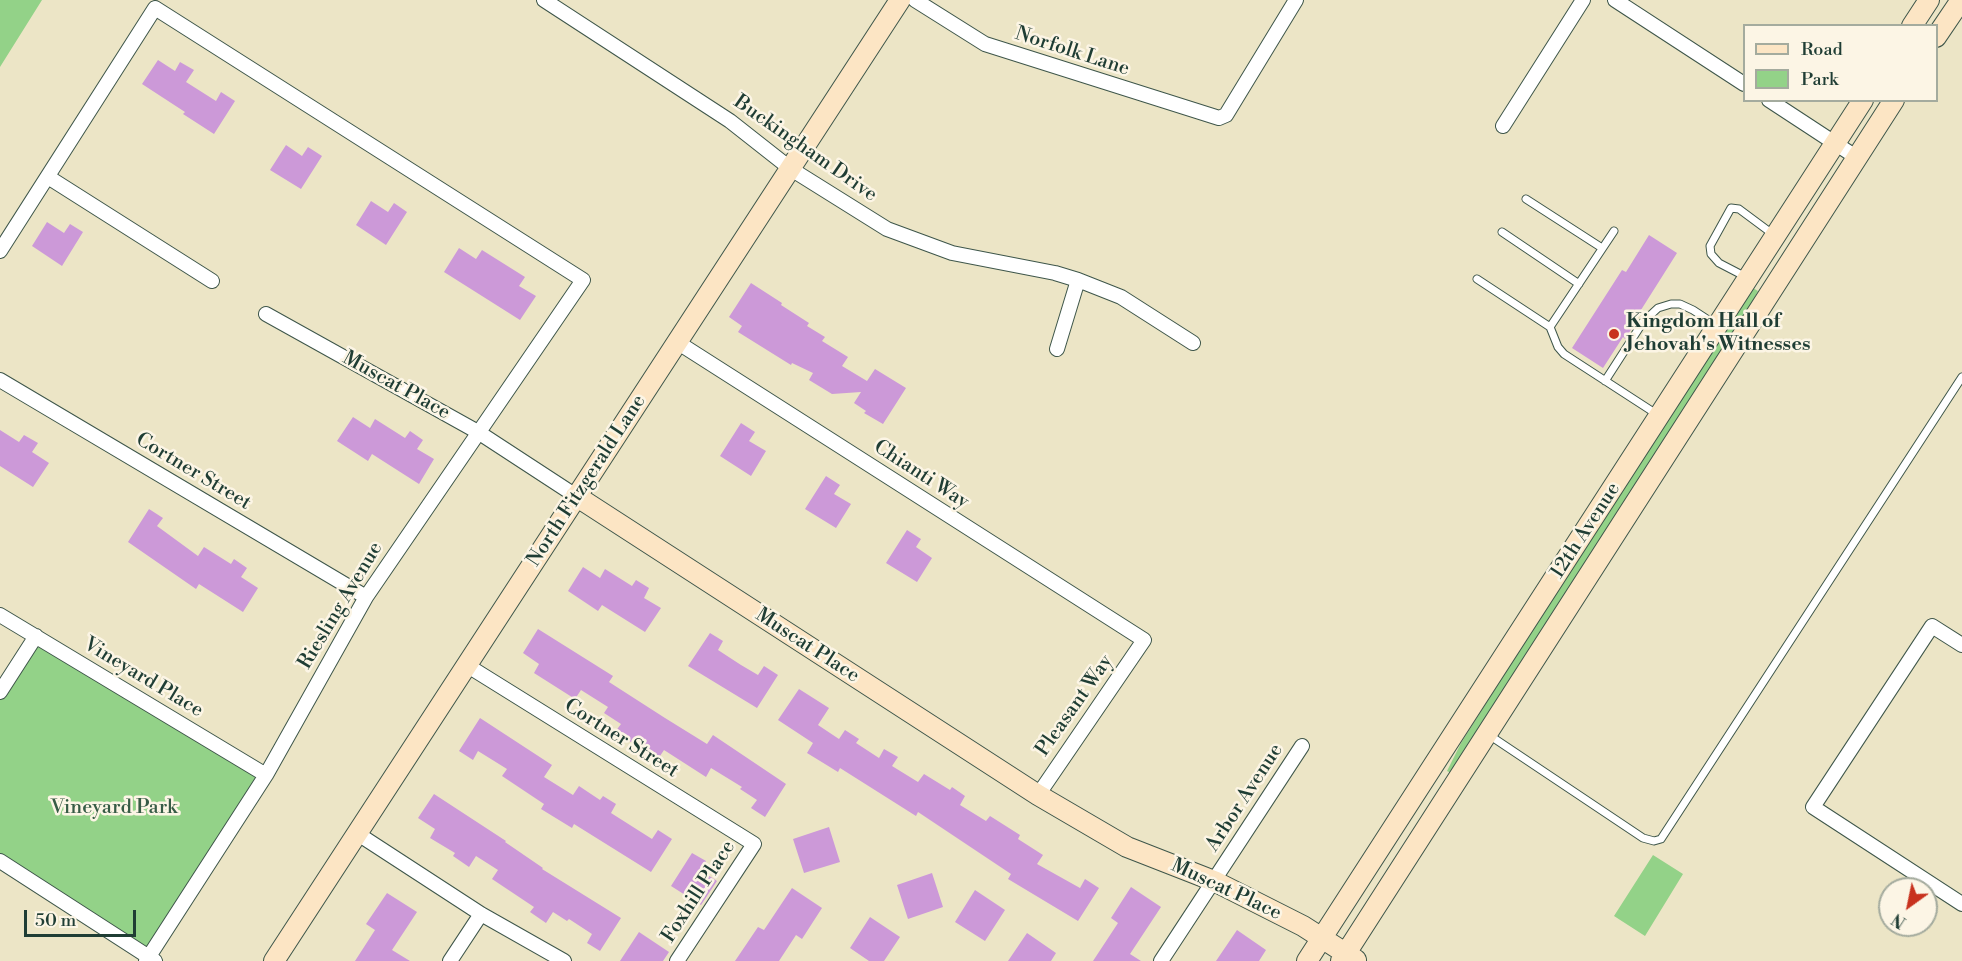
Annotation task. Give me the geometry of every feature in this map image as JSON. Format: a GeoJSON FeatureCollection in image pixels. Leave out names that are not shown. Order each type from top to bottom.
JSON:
{"type":"FeatureCollection","features":[{"type":"Feature","properties":{"kind":"street","name":"Buckingham Drive"},"geometry":{"type":"LineString","coordinates":[[544,0],[730,121],[791,169],[887,229],[952,253],[1054,273],[1078,280],[1121,297],[1193,343]]}},
{"type":"Feature","properties":{"kind":"street","name":"North Fitzgerald Lane"},"geometry":{"type":"LineString","coordinates":[[274,961],[900,0]]}},
{"type":"Feature","properties":{"kind":"street","name":"Norfolk Lane"},"geometry":{"type":"LineString","coordinates":[[915,0],[985,44],[1219,118],[1226,115],[1296,0]]}},
{"type":"Feature","properties":{"kind":"street"},"geometry":{"type":"LineString","coordinates":[[1503,126],[1583,0]]}},
{"type":"Feature","properties":{"kind":"street"},"geometry":{"type":"LineString","coordinates":[[1615,0],[1743,83]]}},
{"type":"Feature","properties":{"kind":"street"},"geometry":{"type":"LineString","coordinates":[[1913,24],[1929,0]]}},
{"type":"Feature","properties":{"kind":"street"},"geometry":{"type":"LineString","coordinates":[[1938,34],[1961,0]]}},
{"type":"Feature","properties":{"kind":"street","name":"Riesling Avenue"},"geometry":{"type":"LineString","coordinates":[[48,177],[156,8],[584,280],[366,597],[266,775],[150,960]]}},
{"type":"Feature","properties":{"kind":"street"},"geometry":{"type":"LineString","coordinates":[[1772,102],[1856,157]]}},
{"type":"Feature","properties":{"kind":"street","name":"12th Avenue"},"geometry":{"type":"LineString","coordinates":[[1307,961],[1862,102]]}},
{"type":"Feature","properties":{"kind":"street","name":"12th Avenue"},"geometry":{"type":"LineString","coordinates":[[1348,959],[1487,734],[1893,102]]}},
{"type":"Feature","properties":{"kind":"street"},"geometry":{"type":"LineString","coordinates":[[0,251],[48,177],[212,281]]}},
{"type":"Feature","properties":{"kind":"street"},"geometry":{"type":"LineString","coordinates":[[1057,349],[1078,280]]}},
{"type":"Feature","properties":{"kind":"street","name":"Muscat Place"},"geometry":{"type":"LineString","coordinates":[[266,314],[478,432],[1038,795],[1127,846],[1215,882],[1299,924],[1322,938],[1348,959]]}},
{"type":"Feature","properties":{"kind":"street","name":"Chianti Way"},"geometry":{"type":"LineString","coordinates":[[677,342],[1144,640]]}},
{"type":"Feature","properties":{"kind":"street","name":"Cortner Street"},"geometry":{"type":"LineString","coordinates":[[0,380],[366,597]]}},
{"type":"Feature","properties":{"kind":"street","name":"Vineyard Place"},"geometry":{"type":"LineString","coordinates":[[0,615],[266,775]]}},
{"type":"Feature","properties":{"kind":"street"},"geometry":{"type":"LineString","coordinates":[[1962,645],[1932,626],[1813,807],[1962,904]]}},
{"type":"Feature","properties":{"kind":"street"},"geometry":{"type":"LineString","coordinates":[[0,692],[36,636]]}},
{"type":"Feature","properties":{"kind":"street","name":"Pleasant Way"},"geometry":{"type":"LineString","coordinates":[[1038,795],[1144,640]]}},
{"type":"Feature","properties":{"kind":"street","name":"Cortner Street"},"geometry":{"type":"LineString","coordinates":[[468,666],[753,844]]}},
{"type":"Feature","properties":{"kind":"street","name":"Arbor Avenue"},"geometry":{"type":"LineString","coordinates":[[1161,961],[1215,882],[1302,746]]}},
{"type":"Feature","properties":{"kind":"street"},"geometry":{"type":"LineString","coordinates":[[358,834],[481,914],[564,961]]}},
{"type":"Feature","properties":{"kind":"street","name":"Foxhill Place"},"geometry":{"type":"LineString","coordinates":[[677,961],[753,844]]}},
{"type":"Feature","properties":{"kind":"street"},"geometry":{"type":"LineString","coordinates":[[0,861],[150,960]]}},
{"type":"Feature","properties":{"kind":"street"},"geometry":{"type":"LineString","coordinates":[[450,961],[481,914]]}},
{"type":"Feature","properties":{"kind":"lane"},"geometry":{"type":"LineString","coordinates":[[1526,199],[1602,248]]}},
{"type":"Feature","properties":{"kind":"lane"},"geometry":{"type":"LineString","coordinates":[[1749,279],[1719,263],[1711,254],[1710,246],[1731,208],[1739,210],[1776,237]]}},
{"type":"Feature","properties":{"kind":"lane"},"geometry":{"type":"LineString","coordinates":[[1550,327],[1614,231]]}},
{"type":"Feature","properties":{"kind":"lane"},"geometry":{"type":"LineString","coordinates":[[1502,232],[1580,284]]}},
{"type":"Feature","properties":{"kind":"lane"},"geometry":{"type":"LineString","coordinates":[[1477,279],[1550,327],[1558,347],[1564,354],[1660,417]]}},
{"type":"Feature","properties":{"kind":"lane"},"geometry":{"type":"LineString","coordinates":[[1605,381],[1643,322],[1658,308],[1680,304],[1719,326]]}},
{"type":"Feature","properties":{"kind":"lane"},"geometry":{"type":"LineString","coordinates":[[1487,734],[1643,838],[1654,841],[1661,839],[1962,377]]}},
{"type":"Feature","properties":{"kind":"green space"},"geometry":{"type":"Polygon","coordinates":[[[0,0],[42,0],[0,67],[0,0]]]}},
{"type":"Feature","properties":{"kind":"green space"},"geometry":{"type":"Polygon","coordinates":[[[1753,288],[1758,291],[1740,326],[1451,773],[1447,771],[1461,743],[1555,594],[1753,288]]]}},
{"type":"Feature","properties":{"kind":"green space","name":"Vineyard Park"},"geometry":{"type":"Polygon","coordinates":[[[36,636],[266,775],[149,957],[0,861],[0,692],[36,636]]]}},
{"type":"Feature","properties":{"kind":"green space"},"geometry":{"type":"Polygon","coordinates":[[[1653,855],[1683,874],[1645,936],[1614,916],[1653,855]]]}},
{"type":"Feature","properties":{"kind":"building"},"geometry":{"type":"Polygon","coordinates":[[[158,60],[175,71],[180,62],[194,70],[186,82],[216,101],[221,92],[235,101],[214,134],[142,84],[158,60]]]}},
{"type":"Feature","properties":{"kind":"building"},"geometry":{"type":"Polygon","coordinates":[[[286,145],[302,156],[308,147],[322,156],[301,189],[270,170],[286,145]]]}},
{"type":"Feature","properties":{"kind":"building"},"geometry":{"type":"Polygon","coordinates":[[[371,201],[388,212],[394,203],[407,212],[386,245],[356,225],[371,201]]]}},
{"type":"Feature","properties":{"kind":"building"},"geometry":{"type":"Polygon","coordinates":[[[47,222],[64,233],[70,224],[83,232],[62,266],[32,246],[47,222]]]}},
{"type":"Feature","properties":{"kind":"building"},"geometry":{"type":"Polygon","coordinates":[[[1649,235],[1677,253],[1634,321],[1636,322],[1625,339],[1623,337],[1603,368],[1572,348],[1622,270],[1626,272],[1649,235]]]}},
{"type":"Feature","properties":{"kind":"building"},"geometry":{"type":"Polygon","coordinates":[[[459,248],[476,259],[482,250],[525,277],[519,286],[536,296],[520,320],[444,272],[459,248]]]}},
{"type":"Feature","properties":{"kind":"building"},"geometry":{"type":"Polygon","coordinates":[[[751,283],[809,323],[807,326],[825,337],[822,341],[848,357],[842,366],[867,381],[875,369],[906,388],[883,424],[864,413],[866,411],[854,403],[861,392],[832,394],[809,380],[813,373],[792,363],[791,365],[738,332],[742,326],[729,317],[751,283]]]}},
{"type":"Feature","properties":{"kind":"building"},"geometry":{"type":"Polygon","coordinates":[[[353,417],[370,428],[375,419],[405,438],[410,431],[423,440],[417,449],[434,459],[419,484],[372,454],[368,461],[337,441],[353,417]]]}},
{"type":"Feature","properties":{"kind":"building"},"geometry":{"type":"Polygon","coordinates":[[[741,423],[755,432],[749,441],[766,451],[751,476],[720,456],[741,423]]]}},
{"type":"Feature","properties":{"kind":"building"},"geometry":{"type":"Polygon","coordinates":[[[0,430],[19,442],[24,435],[38,443],[32,452],[49,463],[33,487],[0,466],[0,430]]]}},
{"type":"Feature","properties":{"kind":"building"},"geometry":{"type":"Polygon","coordinates":[[[826,476],[840,485],[834,494],[851,504],[836,528],[805,509],[826,476]]]}},
{"type":"Feature","properties":{"kind":"building"},"geometry":{"type":"Polygon","coordinates":[[[149,509],[163,518],[157,526],[198,556],[204,547],[231,564],[234,559],[247,568],[241,577],[258,588],[243,612],[199,584],[196,589],[128,542],[149,509]]]}},
{"type":"Feature","properties":{"kind":"building"},"geometry":{"type":"Polygon","coordinates":[[[907,530],[921,539],[916,547],[932,558],[917,582],[886,563],[907,530]]]}},
{"type":"Feature","properties":{"kind":"building"},"geometry":{"type":"Polygon","coordinates":[[[583,567],[600,578],[605,569],[632,586],[636,580],[649,588],[644,598],[661,608],[645,632],[602,605],[598,611],[568,591],[583,567]]]}},
{"type":"Feature","properties":{"kind":"building"},"geometry":{"type":"Polygon","coordinates":[[[538,629],[613,676],[609,682],[665,718],[707,744],[713,735],[786,784],[765,817],[751,808],[757,800],[740,789],[742,787],[711,768],[706,777],[664,750],[658,759],[615,732],[621,724],[604,713],[608,707],[581,690],[575,699],[534,673],[539,664],[523,653],[538,629]]]}},
{"type":"Feature","properties":{"kind":"building"},"geometry":{"type":"Polygon","coordinates":[[[710,633],[723,641],[718,650],[741,665],[758,675],[764,666],[778,675],[757,708],[688,666],[710,633]]]}},
{"type":"Feature","properties":{"kind":"building"},"geometry":{"type":"Polygon","coordinates":[[[799,689],[829,708],[818,725],[839,739],[845,730],[859,739],[856,743],[879,758],[884,749],[898,757],[892,766],[918,782],[924,774],[950,790],[952,787],[965,796],[960,805],[986,821],[990,816],[1020,835],[1018,839],[1043,855],[1037,864],[1080,888],[1085,879],[1099,888],[1078,921],[1008,879],[1011,874],[918,812],[916,816],[840,768],[838,772],[807,753],[813,743],[778,720],[799,689]]]}},
{"type":"Feature","properties":{"kind":"building"},"geometry":{"type":"Polygon","coordinates":[[[480,718],[552,765],[544,777],[573,795],[579,786],[600,800],[603,796],[616,804],[611,813],[652,839],[658,830],[672,839],[651,872],[574,824],[572,828],[541,809],[544,804],[502,776],[507,769],[478,751],[473,760],[459,751],[480,718]]]}},
{"type":"Feature","properties":{"kind":"building"},"geometry":{"type":"Polygon","coordinates":[[[434,794],[506,841],[542,869],[621,918],[600,951],[587,943],[592,934],[569,919],[567,921],[553,912],[546,923],[530,912],[534,907],[492,879],[498,870],[476,856],[469,867],[453,856],[455,853],[430,838],[435,829],[418,818],[434,794]]]}},
{"type":"Feature","properties":{"kind":"building"},"geometry":{"type":"Polygon","coordinates":[[[829,827],[840,862],[804,873],[793,839],[829,827]]]}},
{"type":"Feature","properties":{"kind":"building"},"geometry":{"type":"Polygon","coordinates":[[[692,853],[706,861],[700,870],[717,881],[701,905],[671,886],[692,853]]]}},
{"type":"Feature","properties":{"kind":"building"},"geometry":{"type":"Polygon","coordinates":[[[932,873],[943,907],[908,919],[897,885],[932,873]]]}},
{"type":"Feature","properties":{"kind":"building"},"geometry":{"type":"Polygon","coordinates":[[[1131,887],[1161,907],[1130,954],[1141,961],[1093,961],[1118,923],[1111,918],[1131,887]]]}},
{"type":"Feature","properties":{"kind":"building"},"geometry":{"type":"Polygon","coordinates":[[[792,888],[822,908],[802,939],[796,935],[779,961],[735,961],[758,927],[764,930],[792,888]]]}},
{"type":"Feature","properties":{"kind":"building"},"geometry":{"type":"Polygon","coordinates":[[[975,890],[1005,910],[985,941],[955,922],[975,890]]]}},
{"type":"Feature","properties":{"kind":"building"},"geometry":{"type":"Polygon","coordinates":[[[387,893],[417,912],[392,950],[410,961],[355,961],[375,930],[366,924],[387,893]]]}},
{"type":"Feature","properties":{"kind":"building"},"geometry":{"type":"Polygon","coordinates":[[[870,917],[900,937],[884,961],[869,961],[850,948],[870,917]]]}},
{"type":"Feature","properties":{"kind":"building"},"geometry":{"type":"Polygon","coordinates":[[[1237,930],[1266,950],[1259,961],[1216,961],[1237,930]]]}},
{"type":"Feature","properties":{"kind":"building"},"geometry":{"type":"Polygon","coordinates":[[[639,932],[669,952],[663,961],[620,961],[639,932]]]}},
{"type":"Feature","properties":{"kind":"building"},"geometry":{"type":"Polygon","coordinates":[[[1027,933],[1056,953],[1051,961],[1008,961],[1027,933]]]}},
{"type":"Feature","properties":{"kind":"place","name":"Kingdom Hall of Jehovah's Witnesses"},"geometry":{"type":"Point","coordinates":[1614,334]}}]}
